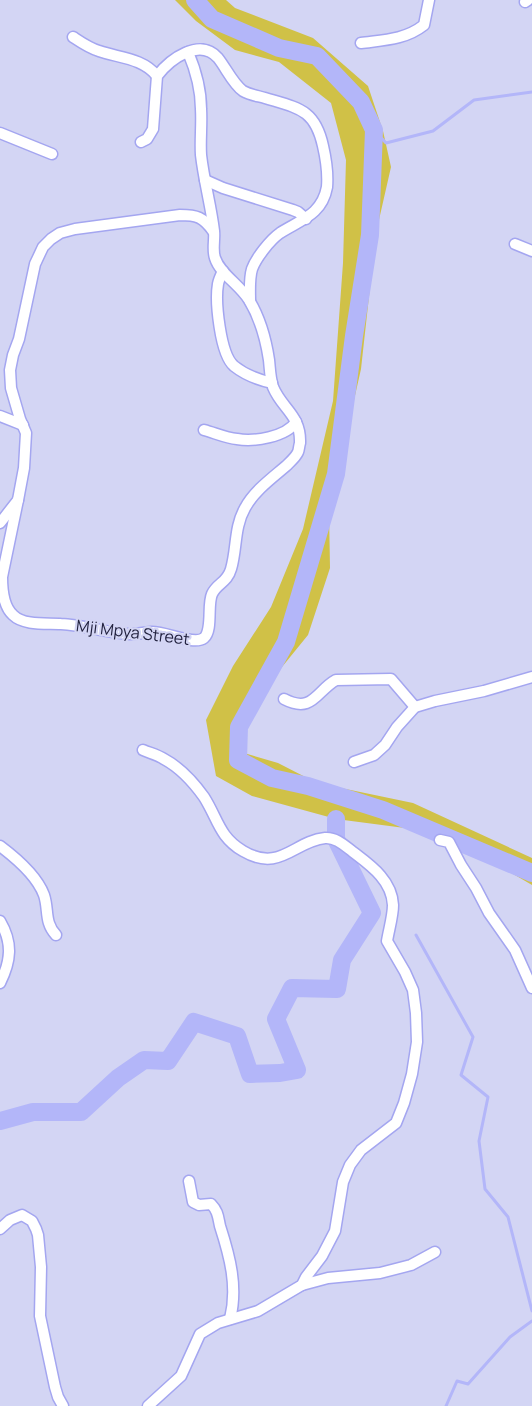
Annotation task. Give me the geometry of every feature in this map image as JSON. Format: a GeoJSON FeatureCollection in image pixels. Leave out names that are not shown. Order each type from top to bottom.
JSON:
{"type":"FeatureCollection","features":[{"type":"Feature","properties":{"kind":"street"},"geometry":{"type":"LineString","coordinates":[[361,42],[395,39],[419,29],[424,25],[429,0]]}},
{"type":"Feature","properties":{"kind":"street"},"geometry":{"type":"LineString","coordinates":[[73,37],[96,51],[133,60],[146,66],[152,69],[157,76]]}},
{"type":"Feature","properties":{"kind":"street"},"geometry":{"type":"LineString","coordinates":[[141,142],[147,139],[153,129],[157,76],[172,61],[200,48],[216,56],[242,90],[303,111],[312,118],[320,131],[324,151],[327,185],[324,198],[312,215],[273,238],[258,258],[251,271],[250,301]]}},
{"type":"Feature","properties":{"kind":"street"},"geometry":{"type":"LineString","coordinates":[[188,52],[194,66],[200,93],[201,153],[215,234],[214,252],[223,271],[218,281],[217,301],[222,338],[229,360],[233,365],[252,376],[272,383]]}},
{"type":"Feature","properties":{"kind":"street"},"geometry":{"type":"LineString","coordinates":[[0,133],[52,154]]}},
{"type":"Feature","properties":{"kind":"street"},"geometry":{"type":"LineString","coordinates":[[205,180],[293,210],[306,219]]}},
{"type":"Feature","properties":{"kind":"street"},"geometry":{"type":"LineString","coordinates":[[0,523],[18,500],[24,468],[26,433],[11,388],[10,370],[35,264],[43,247],[60,233],[75,229],[180,215],[201,217],[215,234]]}},
{"type":"Feature","properties":{"kind":"street"},"geometry":{"type":"LineString","coordinates":[[515,244],[532,251]]}},
{"type":"Feature","properties":{"kind":"street","name":"Mji Mpya Street"},"geometry":{"type":"LineString","coordinates":[[18,500],[2,577],[4,599],[14,616],[30,622],[80,625],[128,634],[156,632],[190,640],[200,640],[205,637],[208,631],[212,593],[226,580],[230,572],[238,525],[245,507],[262,487],[289,463],[298,452],[300,442],[294,416],[275,391],[272,383],[264,337],[250,301],[243,290],[223,271]]}},
{"type":"Feature","properties":{"kind":"street"},"geometry":{"type":"LineString","coordinates":[[0,416],[23,425]]}},
{"type":"Feature","properties":{"kind":"street"},"geometry":{"type":"LineString","coordinates":[[204,430],[240,440],[249,440],[280,434],[296,422]]}},
{"type":"Feature","properties":{"kind":"street"},"geometry":{"type":"LineString","coordinates":[[354,762],[374,755],[386,745],[397,727],[415,707],[532,677]]}},
{"type":"Feature","properties":{"kind":"street"},"geometry":{"type":"LineString","coordinates":[[284,699],[294,704],[312,701],[336,680],[391,679],[415,707]]}},
{"type":"Feature","properties":{"kind":"street"},"geometry":{"type":"LineString","coordinates":[[143,750],[165,759],[194,784],[228,841],[245,853],[266,859],[287,855],[326,837],[336,839],[378,872],[388,885],[393,904],[387,941],[413,990],[416,1012],[417,1042],[412,1074],[396,1123],[361,1150],[350,1165],[343,1182],[335,1232],[302,1285]]}},
{"type":"Feature","properties":{"kind":"street"},"geometry":{"type":"LineString","coordinates":[[440,840],[449,842],[489,913],[515,950],[532,988]]}},
{"type":"Feature","properties":{"kind":"street"},"geometry":{"type":"LineString","coordinates":[[0,846],[17,859],[41,889],[45,897],[49,926],[56,935]]}},
{"type":"Feature","properties":{"kind":"street"},"geometry":{"type":"LineString","coordinates":[[0,921],[9,940],[10,953],[6,972],[0,983]]}},
{"type":"Feature","properties":{"kind":"street"},"geometry":{"type":"LineString","coordinates":[[189,1181],[193,1202],[199,1206],[212,1204],[218,1212],[234,1285],[234,1303],[230,1319]]}},
{"type":"Feature","properties":{"kind":"street"},"geometry":{"type":"LineString","coordinates":[[0,1229],[10,1220],[22,1215],[32,1221],[36,1228],[41,1267],[40,1316],[54,1387],[63,1406]]}},
{"type":"Feature","properties":{"kind":"street"},"geometry":{"type":"LineString","coordinates":[[148,1406],[181,1376],[200,1334],[218,1323],[258,1311],[302,1285],[328,1278],[380,1273],[411,1265],[435,1252]]}},
{"type":"Feature","properties":{"kind":"shaded area"},"geometry":{"type":"Polygon","coordinates":[[[175,0],[226,0],[235,8],[313,38],[368,86],[383,131],[391,167],[376,233],[361,369],[329,511],[330,568],[308,635],[260,694],[245,718],[234,750],[278,763],[317,783],[413,803],[532,858],[532,885],[443,833],[336,819],[252,796],[216,776],[206,720],[233,666],[271,607],[303,529],[333,401],[343,263],[346,160],[331,103],[279,62],[235,50],[196,21],[175,0]]]}},
{"type":"Feature","properties":{"kind":"waterway"},"geometry":{"type":"LineString","coordinates":[[195,0],[212,19],[279,48],[317,56],[361,102],[374,130],[370,235],[336,474],[286,642],[239,727],[238,760],[272,778],[308,786],[383,810],[532,873]]}},
{"type":"Feature","properties":{"kind":"waterway"},"geometry":{"type":"LineString","coordinates":[[374,130],[386,143],[433,131],[474,100],[532,92]]}},
{"type":"Feature","properties":{"kind":"waterway"},"geometry":{"type":"LineString","coordinates":[[0,1121],[33,1112],[81,1112],[118,1078],[144,1060],[168,1061],[194,1022],[237,1036],[250,1074],[297,1070],[276,1019],[292,988],[337,989],[342,960],[372,913],[336,839],[336,819]]}},
{"type":"Feature","properties":{"kind":"waterway"},"geometry":{"type":"LineString","coordinates":[[416,935],[473,1037],[461,1075],[488,1097],[479,1141],[485,1189],[508,1217],[532,1311]]}},
{"type":"Feature","properties":{"kind":"waterway"},"geometry":{"type":"LineString","coordinates":[[446,1406],[457,1381],[468,1384],[510,1337],[532,1321]]}}]}
